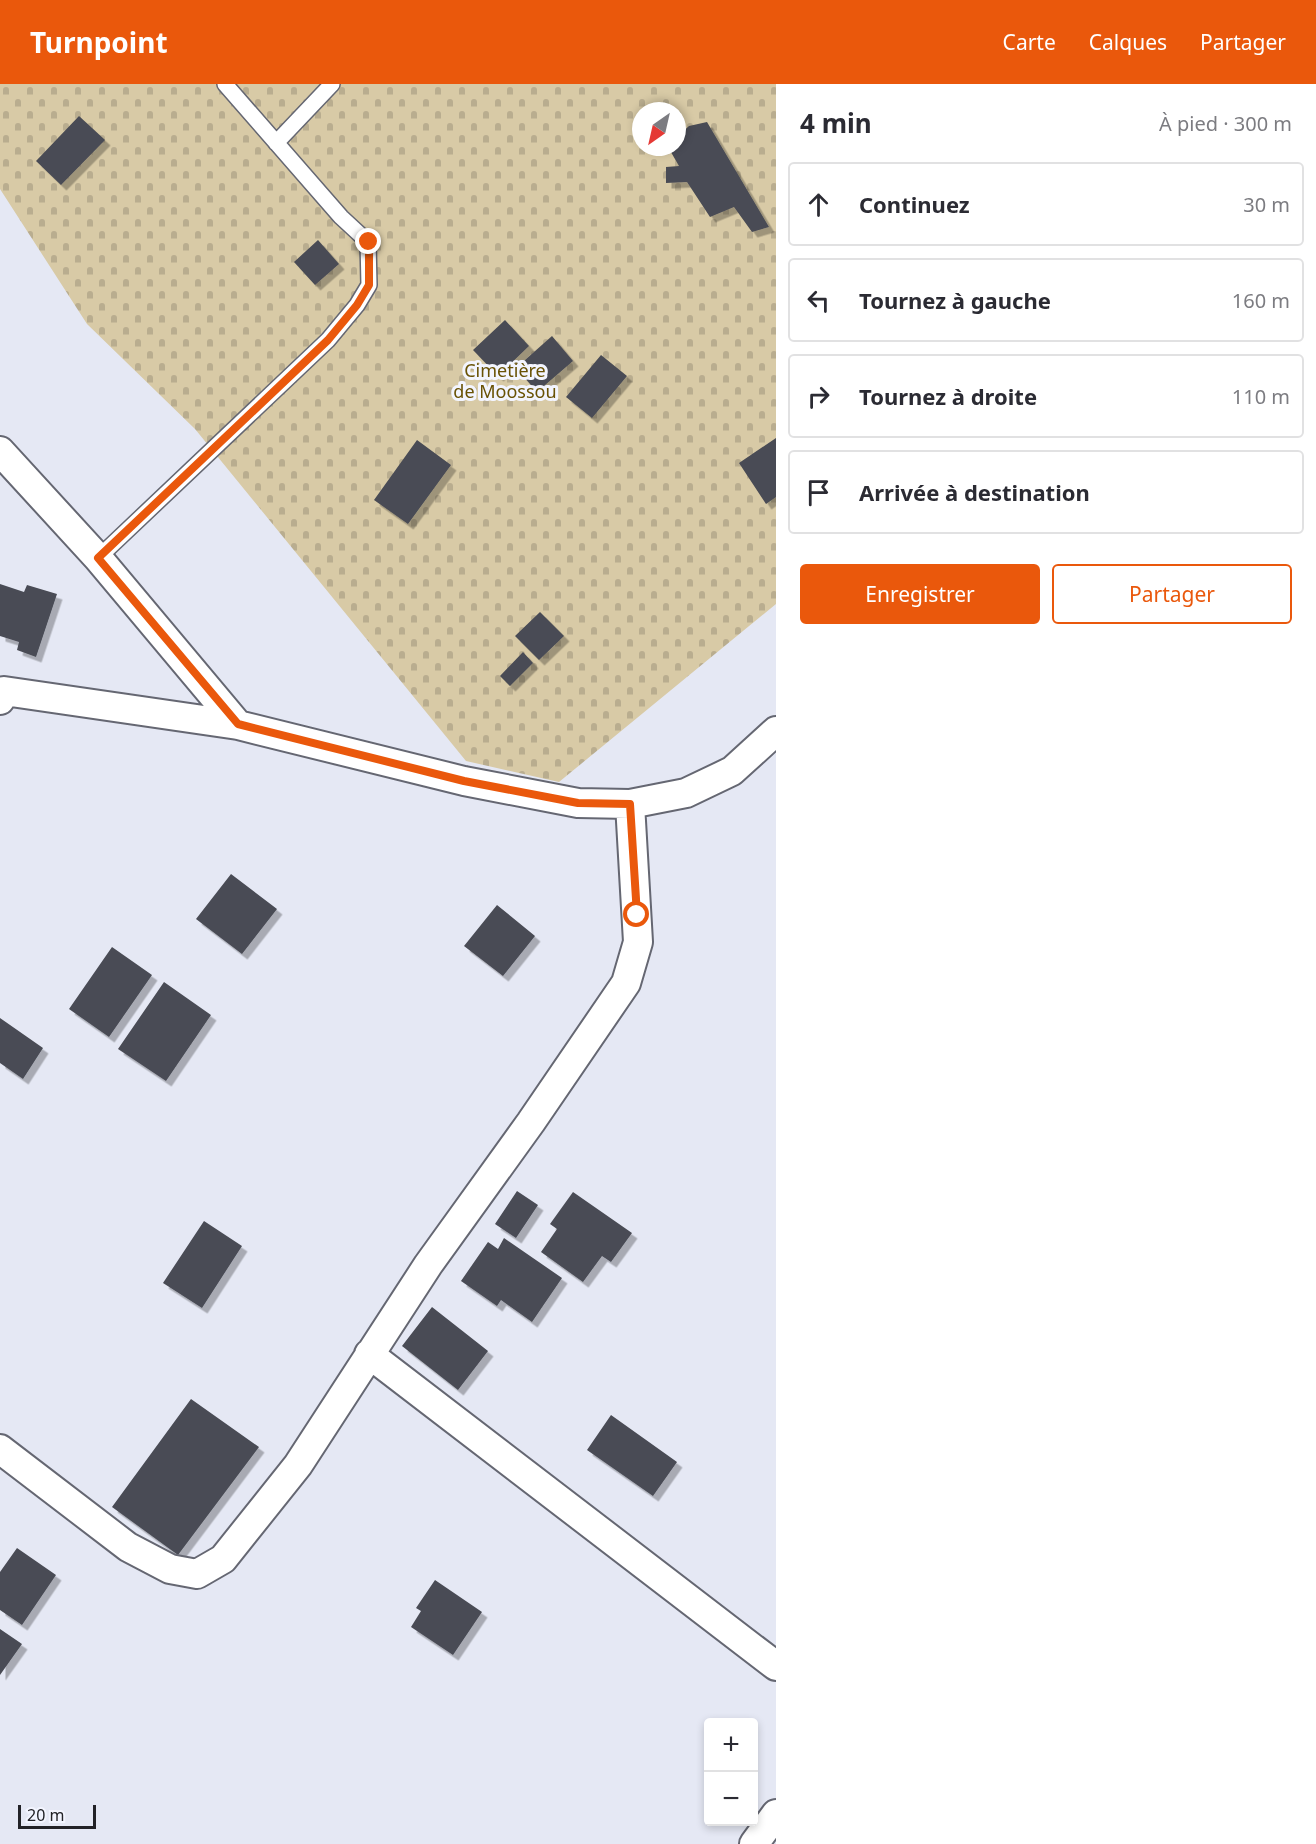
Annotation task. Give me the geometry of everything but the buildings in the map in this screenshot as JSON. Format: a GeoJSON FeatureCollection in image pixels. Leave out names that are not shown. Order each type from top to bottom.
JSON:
{"type":"FeatureCollection","features":[{"type":"Feature","properties":{"kind":"street"},"geometry":{"type":"LineString","coordinates":[[0,451],[98,558],[238,724]]}},
{"type":"Feature","properties":{"kind":"street"},"geometry":{"type":"LineString","coordinates":[[1,694],[238,724],[464,781],[578,803],[630,804],[686,793],[732,771],[776,731]]}},
{"type":"Feature","properties":{"kind":"street"},"geometry":{"type":"LineString","coordinates":[[0,1449],[128,1547],[170,1569],[196,1574],[223,1559],[298,1466],[428,1264],[531,1122],[626,983],[638,942],[630,804]]}},
{"type":"Feature","properties":{"kind":"street"},"geometry":{"type":"LineString","coordinates":[[369,1354],[776,1666]]}},
{"type":"Feature","properties":{"kind":"street"},"geometry":{"type":"LineString","coordinates":[[754,1844],[776,1814]]}},
{"type":"Feature","properties":{"kind":"lane"},"geometry":{"type":"LineString","coordinates":[[98,558],[328,340],[357,305],[369,285],[369,242],[341,217],[225,84]]}},
{"type":"Feature","properties":{"kind":"lane"},"geometry":{"type":"LineString","coordinates":[[276,143],[332,84]]}},
{"type":"Feature","properties":{"kind":"green space","name":"Cimetière de Moossou"},"geometry":{"type":"Polygon","coordinates":[[[0,84],[776,84],[776,604],[559,782],[466,761],[195,429],[87,324],[0,189],[0,84]]]}},
{"type":"Feature","properties":{"kind":"route"},"geometry":{"type":"LineString","coordinates":[[369,242],[369,285],[357,305],[328,340],[98,558],[238,724],[464,781],[578,803],[630,804],[637,915]]}}]}
